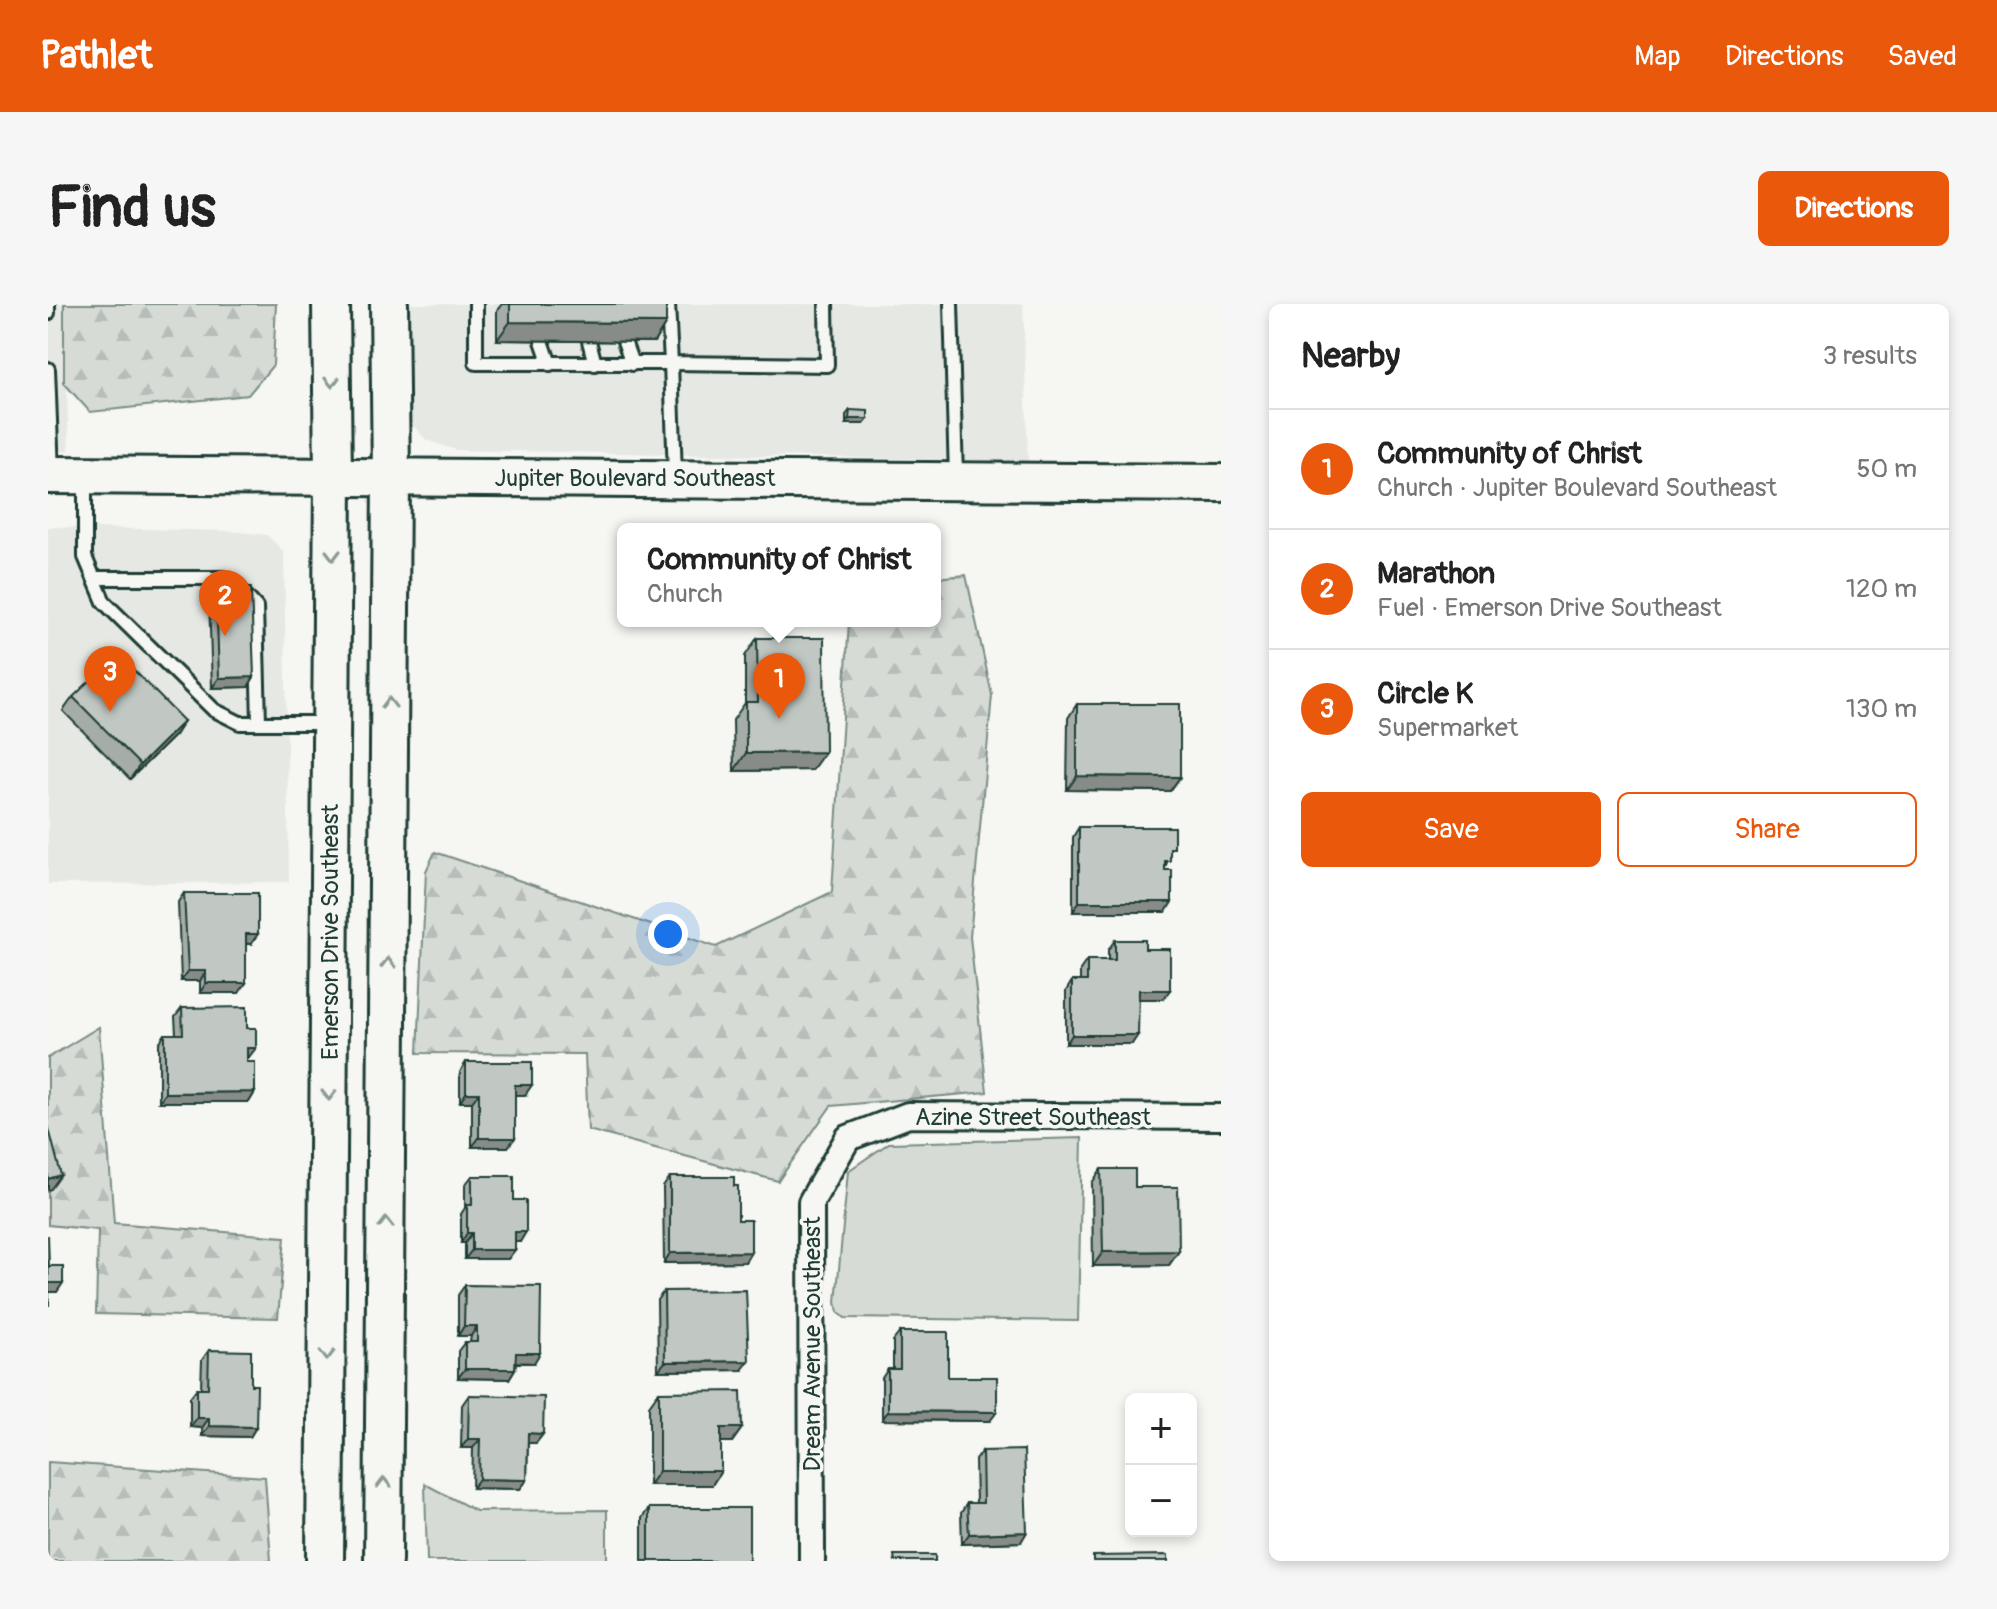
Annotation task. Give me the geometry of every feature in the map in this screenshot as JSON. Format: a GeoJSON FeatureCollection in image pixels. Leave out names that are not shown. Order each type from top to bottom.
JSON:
{"type":"FeatureCollection","features":[{"type":"Feature","properties":{"kind":"street","name":"Emerson Drive Southeast"},"geometry":{"type":"LineString","coordinates":[[325,1561],[333,477],[331,304]]}},
{"type":"Feature","properties":{"kind":"street"},"geometry":{"type":"LineString","coordinates":[[383,1561],[391,477],[389,304]]}},
{"type":"Feature","properties":{"kind":"street","name":"Jupiter Boulevard Southeast"},"geometry":{"type":"LineString","coordinates":[[62,475],[1221,483]]}},
{"type":"Feature","properties":{"kind":"street","name":"Azine Street Southeast"},"geometry":{"type":"LineString","coordinates":[[848,1138],[908,1115],[1221,1117]]}},
{"type":"Feature","properties":{"kind":"street","name":"Dream Avenue Southeast"},"geometry":{"type":"LineString","coordinates":[[812,1561],[811,1202],[848,1138]]}},
{"type":"Feature","properties":{"kind":"lane"},"geometry":{"type":"LineString","coordinates":[[48,304],[48,313]]}},
{"type":"Feature","properties":{"kind":"lane"},"geometry":{"type":"LineString","coordinates":[[476,304],[476,363],[827,365],[826,304]]}},
{"type":"Feature","properties":{"kind":"lane"},"geometry":{"type":"LineString","coordinates":[[668,304],[675,478]]}},
{"type":"Feature","properties":{"kind":"lane"},"geometry":{"type":"LineString","coordinates":[[951,304],[956,481]]}},
{"type":"Feature","properties":{"kind":"lane"},"geometry":{"type":"LineString","coordinates":[[542,341],[550,364]]}},
{"type":"Feature","properties":{"kind":"lane"},"geometry":{"type":"LineString","coordinates":[[589,341],[595,364]]}},
{"type":"Feature","properties":{"kind":"lane"},"geometry":{"type":"LineString","coordinates":[[624,341],[632,364]]}},
{"type":"Feature","properties":{"kind":"lane"},"geometry":{"type":"LineString","coordinates":[[48,369],[62,475],[85,557],[104,602],[214,710],[240,723],[331,723]]}},
{"type":"Feature","properties":{"kind":"lane"},"geometry":{"type":"LineString","coordinates":[[94,578],[223,578],[236,585],[256,607],[259,723]]}},
{"type":"Feature","properties":{"kind":"shaded area"},"geometry":{"type":"Polygon","coordinates":[[[48,304],[64,304],[69,451],[48,451],[48,304]]]}},
{"type":"Feature","properties":{"kind":"shaded area"},"geometry":{"type":"Polygon","coordinates":[[[405,304],[1023,304],[1028,461],[456,450],[426,440],[406,417],[405,304]]]}},
{"type":"Feature","properties":{"kind":"shaded area"},"geometry":{"type":"Polygon","coordinates":[[[48,527],[230,531],[267,535],[284,552],[289,882],[48,884],[48,527]]]}},
{"type":"Feature","properties":{"kind":"green space"},"geometry":{"type":"Polygon","coordinates":[[[64,304],[276,304],[273,365],[248,395],[90,412],[64,383],[64,304]]]}},
{"type":"Feature","properties":{"kind":"green space"},"geometry":{"type":"Polygon","coordinates":[[[966,575],[992,695],[970,937],[987,1092],[831,1106],[778,1181],[588,1130],[585,1054],[418,1053],[426,871],[435,852],[716,947],[832,892],[849,627],[941,627],[941,577],[966,575]]]}},
{"type":"Feature","properties":{"kind":"green space"},"geometry":{"type":"Polygon","coordinates":[[[99,1027],[114,1223],[285,1237],[278,1318],[96,1314],[98,1230],[48,1225],[48,1058],[99,1027]]]}},
{"type":"Feature","properties":{"kind":"green space"},"geometry":{"type":"Polygon","coordinates":[[[1082,1138],[1078,1321],[845,1318],[838,1312],[836,1302],[848,1171],[889,1143],[1082,1138]]]}},
{"type":"Feature","properties":{"kind":"green space"},"geometry":{"type":"Polygon","coordinates":[[[48,1462],[265,1477],[271,1561],[48,1561],[48,1462]]]}},
{"type":"Feature","properties":{"kind":"green space"},"geometry":{"type":"Polygon","coordinates":[[[425,1484],[476,1511],[607,1510],[607,1561],[427,1561],[425,1484]]]}},
{"type":"Feature","properties":{"kind":"building"},"geometry":{"type":"Polygon","coordinates":[[[510,304],[666,304],[666,323],[510,322],[510,304]]]}},
{"type":"Feature","properties":{"kind":"building"},"geometry":{"type":"Polygon","coordinates":[[[850,410],[868,411],[868,419],[849,419],[850,410]]]}},
{"type":"Feature","properties":{"kind":"building"},"geometry":{"type":"Polygon","coordinates":[[[251,588],[254,677],[219,678],[216,589],[251,588]]]}},
{"type":"Feature","properties":{"kind":"building"},"geometry":{"type":"Polygon","coordinates":[[[757,638],[824,638],[825,752],[746,753],[746,702],[758,702],[757,638]]]}},
{"type":"Feature","properties":{"kind":"building"},"geometry":{"type":"Polygon","coordinates":[[[118,654],[184,721],[140,765],[73,697],[118,654]]]}},
{"type":"Feature","properties":{"kind":"building"},"geometry":{"type":"Polygon","coordinates":[[[1077,704],[1180,704],[1180,777],[1077,776],[1077,704]]]}},
{"type":"Feature","properties":{"kind":"building"},"geometry":{"type":"Polygon","coordinates":[[[1079,827],[1174,827],[1174,848],[1170,848],[1170,861],[1165,861],[1165,870],[1172,870],[1172,902],[1079,902],[1079,827]]]}},
{"type":"Feature","properties":{"kind":"building"},"geometry":{"type":"Polygon","coordinates":[[[184,893],[258,893],[258,934],[246,934],[246,983],[206,983],[206,971],[188,971],[184,893]]]}},
{"type":"Feature","properties":{"kind":"building"},"geometry":{"type":"Polygon","coordinates":[[[1115,940],[1145,940],[1145,949],[1170,949],[1170,990],[1139,990],[1138,1035],[1072,1035],[1072,981],[1087,981],[1087,960],[1115,960],[1115,940]]]}},
{"type":"Feature","properties":{"kind":"building"},"geometry":{"type":"Polygon","coordinates":[[[247,1007],[247,1028],[256,1028],[256,1048],[247,1048],[247,1062],[255,1062],[255,1092],[165,1093],[165,1034],[183,1034],[182,1008],[247,1007]]]}},
{"type":"Feature","properties":{"kind":"building"},"geometry":{"type":"Polygon","coordinates":[[[466,1062],[532,1062],[532,1085],[515,1085],[515,1138],[479,1138],[479,1093],[466,1093],[466,1062]]]}},
{"type":"Feature","properties":{"kind":"building"},"geometry":{"type":"Polygon","coordinates":[[[48,1125],[61,1175],[48,1179],[48,1125]]]}},
{"type":"Feature","properties":{"kind":"building"},"geometry":{"type":"Polygon","coordinates":[[[1101,1169],[1135,1169],[1135,1187],[1178,1187],[1179,1251],[1103,1252],[1101,1169]]]}},
{"type":"Feature","properties":{"kind":"building"},"geometry":{"type":"Polygon","coordinates":[[[472,1176],[514,1176],[514,1200],[526,1200],[526,1232],[515,1232],[515,1250],[472,1250],[472,1233],[467,1233],[467,1205],[472,1205],[472,1176]]]}},
{"type":"Feature","properties":{"kind":"building"},"geometry":{"type":"Polygon","coordinates":[[[670,1177],[734,1177],[734,1186],[738,1186],[738,1220],[751,1220],[751,1252],[670,1253],[670,1177]]]}},
{"type":"Feature","properties":{"kind":"building"},"geometry":{"type":"Polygon","coordinates":[[[48,1235],[49,1266],[63,1266],[63,1283],[49,1283],[49,1306],[48,1235]]]}},
{"type":"Feature","properties":{"kind":"building"},"geometry":{"type":"Polygon","coordinates":[[[465,1285],[541,1286],[540,1353],[516,1353],[515,1369],[465,1369],[465,1342],[477,1342],[477,1326],[464,1326],[465,1285]]]}},
{"type":"Feature","properties":{"kind":"building"},"geometry":{"type":"Polygon","coordinates":[[[746,1290],[749,1361],[665,1362],[664,1291],[746,1290]]]}},
{"type":"Feature","properties":{"kind":"building"},"geometry":{"type":"Polygon","coordinates":[[[900,1332],[948,1332],[948,1377],[997,1377],[997,1412],[888,1411],[888,1369],[900,1369],[900,1332]]]}},
{"type":"Feature","properties":{"kind":"building"},"geometry":{"type":"Polygon","coordinates":[[[209,1350],[251,1351],[251,1385],[257,1385],[256,1427],[209,1426],[209,1418],[197,1418],[197,1388],[208,1388],[209,1350]]]}},
{"type":"Feature","properties":{"kind":"building"},"geometry":{"type":"Polygon","coordinates":[[[741,1391],[742,1428],[721,1428],[721,1471],[659,1471],[659,1392],[741,1391]]]}},
{"type":"Feature","properties":{"kind":"building"},"geometry":{"type":"Polygon","coordinates":[[[469,1395],[544,1397],[543,1434],[528,1433],[527,1480],[479,1479],[480,1439],[468,1439],[469,1395]]]}},
{"type":"Feature","properties":{"kind":"building"},"geometry":{"type":"Polygon","coordinates":[[[1024,1450],[1027,1532],[969,1534],[967,1503],[983,1503],[982,1451],[1024,1450]]]}},
{"type":"Feature","properties":{"kind":"building"},"geometry":{"type":"Polygon","coordinates":[[[649,1508],[749,1508],[749,1561],[649,1561],[649,1508]]]}},
{"type":"Feature","properties":{"kind":"building"},"geometry":{"type":"Polygon","coordinates":[[[894,1555],[935,1555],[935,1561],[895,1561],[894,1555]]]}},
{"type":"Feature","properties":{"kind":"building"},"geometry":{"type":"Polygon","coordinates":[[[1168,1555],[1168,1561],[1093,1561],[1093,1556],[1168,1555]]]}},
{"type":"Feature","properties":{"kind":"place","name":"Marathon"},"geometry":{"type":"Point","coordinates":[225,636]}},
{"type":"Feature","properties":{"kind":"place","name":"Circle K"},"geometry":{"type":"Point","coordinates":[110,712]}},
{"type":"Feature","properties":{"kind":"place","name":"Community of Christ"},"geometry":{"type":"Point","coordinates":[779,719]}}]}
